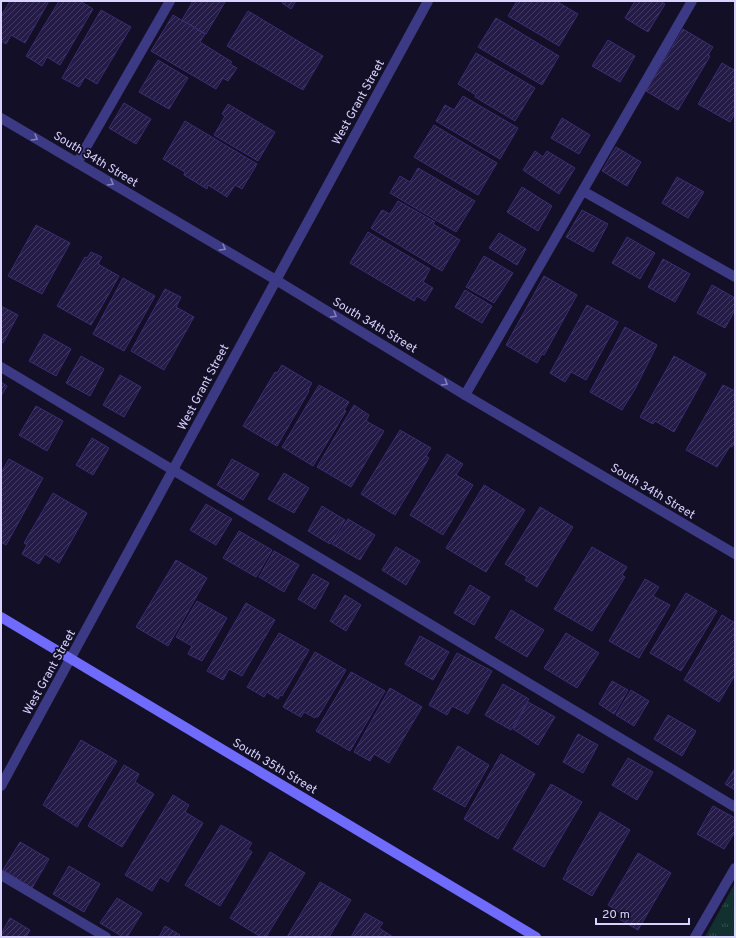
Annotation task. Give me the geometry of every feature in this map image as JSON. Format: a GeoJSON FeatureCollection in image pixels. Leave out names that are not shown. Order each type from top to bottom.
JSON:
{"type":"FeatureCollection","features":[{"type":"Feature","properties":{"kind":"main road","name":"South 35th Street"},"geometry":{"type":"LineString","coordinates":[[1,617],[536,937]]}},
{"type":"Feature","properties":{"kind":"street"},"geometry":{"type":"LineString","coordinates":[[77,163],[170,1]]}},
{"type":"Feature","properties":{"kind":"street","name":"West Grant Street"},"geometry":{"type":"LineString","coordinates":[[1,786],[71,660],[428,1]]}},
{"type":"Feature","properties":{"kind":"street"},"geometry":{"type":"LineString","coordinates":[[465,395],[692,1]]}},
{"type":"Feature","properties":{"kind":"street","name":"South 34th Street"},"geometry":{"type":"LineString","coordinates":[[1,118],[735,554]]}},
{"type":"Feature","properties":{"kind":"street"},"geometry":{"type":"LineString","coordinates":[[583,191],[735,277]]}},
{"type":"Feature","properties":{"kind":"street"},"geometry":{"type":"LineString","coordinates":[[1,367],[735,807]]}},
{"type":"Feature","properties":{"kind":"street"},"geometry":{"type":"LineString","coordinates":[[696,937],[735,868]]}},
{"type":"Feature","properties":{"kind":"street"},"geometry":{"type":"LineString","coordinates":[[1,874],[106,937]]}},
{"type":"Feature","properties":{"kind":"green space"},"geometry":{"type":"Polygon","coordinates":[[[735,883],[735,937],[705,937],[735,883]]]}},
{"type":"Feature","properties":{"kind":"building"},"geometry":{"type":"Polygon","coordinates":[[[10,1],[49,1],[25,43],[11,35],[6,44],[1,41],[1,16],[10,1]]]}},
{"type":"Feature","properties":{"kind":"building"},"geometry":{"type":"Polygon","coordinates":[[[59,1],[80,1],[93,9],[60,65],[47,57],[42,66],[26,56],[59,1]]]}},
{"type":"Feature","properties":{"kind":"building"},"geometry":{"type":"Polygon","coordinates":[[[193,1],[225,2],[206,34],[182,20],[193,1]]]}},
{"type":"Feature","properties":{"kind":"building"},"geometry":{"type":"Polygon","coordinates":[[[283,1],[296,1],[291,9],[282,3],[283,1]]]}},
{"type":"Feature","properties":{"kind":"building"},"geometry":{"type":"Polygon","coordinates":[[[517,1],[556,1],[578,14],[559,46],[508,16],[517,1]]]}},
{"type":"Feature","properties":{"kind":"building"},"geometry":{"type":"Polygon","coordinates":[[[635,1],[660,1],[665,4],[648,32],[625,18],[635,1]]]}},
{"type":"Feature","properties":{"kind":"building"},"geometry":{"type":"Polygon","coordinates":[[[101,10],[131,27],[97,84],[85,77],[79,87],[62,78],[101,10]]]}},
{"type":"Feature","properties":{"kind":"building"},"geometry":{"type":"Polygon","coordinates":[[[248,11],[323,56],[303,90],[227,46],[248,11]]]}},
{"type":"Feature","properties":{"kind":"building"},"geometry":{"type":"Polygon","coordinates":[[[173,15],[205,34],[200,42],[232,62],[230,64],[237,68],[228,81],[223,78],[216,89],[151,51],[173,15]]]}},
{"type":"Feature","properties":{"kind":"building"},"geometry":{"type":"Polygon","coordinates":[[[496,18],[559,56],[542,85],[478,47],[496,18]]]}},
{"type":"Feature","properties":{"kind":"building"},"geometry":{"type":"Polygon","coordinates":[[[683,29],[713,47],[708,55],[710,56],[678,110],[646,91],[683,29]]]}},
{"type":"Feature","properties":{"kind":"building"},"geometry":{"type":"Polygon","coordinates":[[[608,40],[635,56],[620,82],[592,66],[608,40]]]}},
{"type":"Feature","properties":{"kind":"building"},"geometry":{"type":"Polygon","coordinates":[[[476,53],[535,88],[515,121],[475,97],[476,95],[458,84],[476,53]]]}},
{"type":"Feature","properties":{"kind":"building"},"geometry":{"type":"Polygon","coordinates":[[[158,60],[188,78],[169,109],[139,92],[158,60]]]}},
{"type":"Feature","properties":{"kind":"building"},"geometry":{"type":"Polygon","coordinates":[[[722,63],[734,70],[735,69],[735,113],[730,122],[698,104],[722,63]]]}},
{"type":"Feature","properties":{"kind":"building"},"geometry":{"type":"Polygon","coordinates":[[[463,96],[518,128],[500,159],[436,121],[445,105],[454,110],[463,96]]]}},
{"type":"Feature","properties":{"kind":"building"},"geometry":{"type":"Polygon","coordinates":[[[124,103],[151,119],[136,144],[109,128],[124,103]]]}},
{"type":"Feature","properties":{"kind":"building"},"geometry":{"type":"Polygon","coordinates":[[[228,104],[275,132],[258,161],[214,135],[225,116],[222,114],[228,104]]]}},
{"type":"Feature","properties":{"kind":"building"},"geometry":{"type":"Polygon","coordinates":[[[562,118],[590,135],[579,154],[551,138],[562,118]]]}},
{"type":"Feature","properties":{"kind":"building"},"geometry":{"type":"Polygon","coordinates":[[[185,121],[257,164],[242,189],[235,185],[227,197],[208,185],[207,189],[184,175],[185,172],[163,159],[185,121]]]}},
{"type":"Feature","properties":{"kind":"building"},"geometry":{"type":"Polygon","coordinates":[[[434,125],[497,163],[478,195],[414,157],[434,125]]]}},
{"type":"Feature","properties":{"kind":"building"},"geometry":{"type":"Polygon","coordinates":[[[616,147],[641,162],[627,186],[602,171],[616,147]]]}},
{"type":"Feature","properties":{"kind":"building"},"geometry":{"type":"Polygon","coordinates":[[[535,151],[543,157],[547,151],[575,168],[559,194],[523,170],[535,151]]]}},
{"type":"Feature","properties":{"kind":"building"},"geometry":{"type":"Polygon","coordinates":[[[418,168],[475,201],[456,232],[390,193],[400,176],[410,182],[418,168]]]}},
{"type":"Feature","properties":{"kind":"building"},"geometry":{"type":"Polygon","coordinates":[[[677,177],[704,192],[688,218],[662,203],[677,177]]]}},
{"type":"Feature","properties":{"kind":"building"},"geometry":{"type":"Polygon","coordinates":[[[522,187],[552,206],[538,231],[507,212],[522,187]]]}},
{"type":"Feature","properties":{"kind":"building"},"geometry":{"type":"Polygon","coordinates":[[[398,201],[435,222],[433,224],[460,240],[442,271],[371,228],[382,210],[390,214],[398,201]]]}},
{"type":"Feature","properties":{"kind":"building"},"geometry":{"type":"Polygon","coordinates":[[[582,210],[608,224],[593,252],[566,237],[582,210]]]}},
{"type":"Feature","properties":{"kind":"building"},"geometry":{"type":"Polygon","coordinates":[[[36,225],[70,243],[42,294],[8,276],[36,225]]]}},
{"type":"Feature","properties":{"kind":"building"},"geometry":{"type":"Polygon","coordinates":[[[368,232],[430,269],[423,282],[433,288],[425,301],[417,296],[414,301],[350,263],[368,232]]]}},
{"type":"Feature","properties":{"kind":"building"},"geometry":{"type":"Polygon","coordinates":[[[499,233],[526,249],[517,265],[489,248],[499,233]]]}},
{"type":"Feature","properties":{"kind":"building"},"geometry":{"type":"Polygon","coordinates":[[[627,237],[655,253],[640,279],[612,263],[627,237]]]}},
{"type":"Feature","properties":{"kind":"building"},"geometry":{"type":"Polygon","coordinates":[[[91,252],[102,257],[98,264],[119,276],[91,325],[57,306],[85,257],[87,258],[91,252]]]}},
{"type":"Feature","properties":{"kind":"building"},"geometry":{"type":"Polygon","coordinates":[[[484,256],[513,273],[494,303],[466,287],[484,256]]]}},
{"type":"Feature","properties":{"kind":"building"},"geometry":{"type":"Polygon","coordinates":[[[663,259],[690,274],[675,302],[648,287],[663,259]]]}},
{"type":"Feature","properties":{"kind":"building"},"geometry":{"type":"Polygon","coordinates":[[[544,276],[577,295],[544,355],[542,354],[537,363],[506,345],[544,276]]]}},
{"type":"Feature","properties":{"kind":"building"},"geometry":{"type":"Polygon","coordinates":[[[123,278],[155,296],[124,351],[93,334],[123,278]]]}},
{"type":"Feature","properties":{"kind":"building"},"geometry":{"type":"Polygon","coordinates":[[[712,285],[735,298],[735,310],[725,328],[697,313],[712,285]]]}},
{"type":"Feature","properties":{"kind":"building"},"geometry":{"type":"Polygon","coordinates":[[[165,289],[181,297],[176,307],[194,317],[164,370],[131,351],[165,289]]]}},
{"type":"Feature","properties":{"kind":"building"},"geometry":{"type":"Polygon","coordinates":[[[465,290],[492,306],[482,323],[455,307],[465,290]]]}},
{"type":"Feature","properties":{"kind":"building"},"geometry":{"type":"Polygon","coordinates":[[[587,305],[618,322],[586,380],[571,372],[565,382],[550,373],[587,305]]]}},
{"type":"Feature","properties":{"kind":"building"},"geometry":{"type":"Polygon","coordinates":[[[1,306],[18,315],[3,343],[1,342],[1,306]]]}},
{"type":"Feature","properties":{"kind":"building"},"geometry":{"type":"Polygon","coordinates":[[[625,327],[657,345],[635,389],[622,410],[590,392],[625,327]]]}},
{"type":"Feature","properties":{"kind":"building"},"geometry":{"type":"Polygon","coordinates":[[[44,334],[71,349],[56,376],[29,361],[44,334]]]}},
{"type":"Feature","properties":{"kind":"building"},"geometry":{"type":"Polygon","coordinates":[[[81,356],[104,369],[90,396],[66,383],[81,356]]]}},
{"type":"Feature","properties":{"kind":"building"},"geometry":{"type":"Polygon","coordinates":[[[674,356],[706,374],[674,432],[655,421],[653,424],[640,417],[674,356]]]}},
{"type":"Feature","properties":{"kind":"building"},"geometry":{"type":"Polygon","coordinates":[[[282,365],[312,383],[308,390],[309,391],[277,446],[243,426],[275,372],[277,373],[282,365]]]}},
{"type":"Feature","properties":{"kind":"building"},"geometry":{"type":"Polygon","coordinates":[[[120,375],[141,387],[124,417],[103,405],[120,375]]]}},
{"type":"Feature","properties":{"kind":"building"},"geometry":{"type":"Polygon","coordinates":[[[1,382],[7,386],[1,396],[1,382]]]}},
{"type":"Feature","properties":{"kind":"building"},"geometry":{"type":"Polygon","coordinates":[[[319,385],[349,402],[344,410],[346,411],[313,466],[282,447],[319,385]]]}},
{"type":"Feature","properties":{"kind":"building"},"geometry":{"type":"Polygon","coordinates":[[[723,385],[735,391],[735,442],[732,447],[730,446],[717,467],[686,450],[723,385]]]}},
{"type":"Feature","properties":{"kind":"building"},"geometry":{"type":"Polygon","coordinates":[[[354,405],[369,415],[366,421],[384,431],[351,487],[317,467],[354,405]]]}},
{"type":"Feature","properties":{"kind":"building"},"geometry":{"type":"Polygon","coordinates":[[[36,406],[63,421],[47,451],[19,435],[36,406]]]}},
{"type":"Feature","properties":{"kind":"building"},"geometry":{"type":"Polygon","coordinates":[[[400,430],[431,448],[426,456],[429,458],[395,515],[361,494],[400,430]]]}},
{"type":"Feature","properties":{"kind":"building"},"geometry":{"type":"Polygon","coordinates":[[[92,438],[109,448],[93,475],[76,465],[92,438]]]}},
{"type":"Feature","properties":{"kind":"building"},"geometry":{"type":"Polygon","coordinates":[[[447,454],[463,464],[456,475],[473,485],[443,535],[410,515],[447,454]]]}},
{"type":"Feature","properties":{"kind":"building"},"geometry":{"type":"Polygon","coordinates":[[[9,459],[43,478],[6,545],[1,542],[1,473],[9,459]]]}},
{"type":"Feature","properties":{"kind":"building"},"geometry":{"type":"Polygon","coordinates":[[[232,459],[259,474],[243,500],[217,485],[232,459]]]}},
{"type":"Feature","properties":{"kind":"building"},"geometry":{"type":"Polygon","coordinates":[[[284,473],[309,488],[294,513],[268,499],[284,473]]]}},
{"type":"Feature","properties":{"kind":"building"},"geometry":{"type":"Polygon","coordinates":[[[484,485],[525,510],[486,572],[446,548],[484,485]]]}},
{"type":"Feature","properties":{"kind":"building"},"geometry":{"type":"Polygon","coordinates":[[[53,493],[87,513],[59,563],[45,554],[39,564],[22,554],[27,545],[24,543],[53,493]]]}},
{"type":"Feature","properties":{"kind":"building"},"geometry":{"type":"Polygon","coordinates":[[[206,504],[232,519],[216,545],[190,530],[206,504]]]}},
{"type":"Feature","properties":{"kind":"building"},"geometry":{"type":"Polygon","coordinates":[[[322,506],[345,520],[330,544],[308,531],[322,506]]]}},
{"type":"Feature","properties":{"kind":"building"},"geometry":{"type":"Polygon","coordinates":[[[540,507],[573,527],[537,587],[525,580],[527,577],[505,564],[540,507]]]}},
{"type":"Feature","properties":{"kind":"building"},"geometry":{"type":"Polygon","coordinates":[[[348,519],[375,535],[360,560],[332,544],[348,519]]]}},
{"type":"Feature","properties":{"kind":"building"},"geometry":{"type":"Polygon","coordinates":[[[239,531],[272,550],[256,577],[223,558],[239,531]]]}},
{"type":"Feature","properties":{"kind":"building"},"geometry":{"type":"Polygon","coordinates":[[[396,547],[420,561],[406,585],[382,570],[396,547]]]}},
{"type":"Feature","properties":{"kind":"building"},"geometry":{"type":"Polygon","coordinates":[[[592,547],[627,567],[622,575],[625,577],[592,631],[554,609],[592,547]]]}},
{"type":"Feature","properties":{"kind":"building"},"geometry":{"type":"Polygon","coordinates":[[[274,551],[299,565],[284,592],[259,577],[274,551]]]}},
{"type":"Feature","properties":{"kind":"building"},"geometry":{"type":"Polygon","coordinates":[[[176,560],[207,578],[168,646],[136,627],[176,560]]]}},
{"type":"Feature","properties":{"kind":"building"},"geometry":{"type":"Polygon","coordinates":[[[313,574],[329,583],[315,609],[298,599],[313,574]]]}},
{"type":"Feature","properties":{"kind":"building"},"geometry":{"type":"Polygon","coordinates":[[[645,579],[659,587],[653,596],[670,605],[639,658],[609,641],[645,579]]]}},
{"type":"Feature","properties":{"kind":"building"},"geometry":{"type":"Polygon","coordinates":[[[470,585],[490,597],[474,625],[454,613],[470,585]]]}},
{"type":"Feature","properties":{"kind":"building"},"geometry":{"type":"Polygon","coordinates":[[[686,593],[717,611],[681,671],[650,653],[686,593]]]}},
{"type":"Feature","properties":{"kind":"building"},"geometry":{"type":"Polygon","coordinates":[[[345,595],[361,605],[346,631],[330,621],[345,595]]]}},
{"type":"Feature","properties":{"kind":"building"},"geometry":{"type":"Polygon","coordinates":[[[197,601],[227,618],[202,661],[188,654],[192,646],[176,637],[197,601]]]}},
{"type":"Feature","properties":{"kind":"building"},"geometry":{"type":"Polygon","coordinates":[[[246,603],[275,620],[242,676],[229,669],[223,680],[207,671],[246,603]]]}},
{"type":"Feature","properties":{"kind":"building"},"geometry":{"type":"Polygon","coordinates":[[[511,610],[544,630],[527,657],[495,638],[511,610]]]}},
{"type":"Feature","properties":{"kind":"building"},"geometry":{"type":"Polygon","coordinates":[[[722,615],[735,623],[735,675],[719,702],[684,680],[722,615]]]}},
{"type":"Feature","properties":{"kind":"building"},"geometry":{"type":"Polygon","coordinates":[[[279,633],[309,650],[282,696],[280,695],[278,699],[267,692],[264,697],[247,687],[279,633]]]}},
{"type":"Feature","properties":{"kind":"building"},"geometry":{"type":"Polygon","coordinates":[[[566,633],[599,653],[577,688],[544,668],[566,633]]]}},
{"type":"Feature","properties":{"kind":"building"},"geometry":{"type":"Polygon","coordinates":[[[420,636],[449,652],[433,680],[405,664],[420,636]]]}},
{"type":"Feature","properties":{"kind":"building"},"geometry":{"type":"Polygon","coordinates":[[[315,652],[346,670],[318,717],[316,716],[315,718],[304,712],[301,717],[283,707],[315,652]]]}},
{"type":"Feature","properties":{"kind":"building"},"geometry":{"type":"Polygon","coordinates":[[[457,653],[492,671],[468,714],[452,706],[447,715],[429,705],[457,653]]]}},
{"type":"Feature","properties":{"kind":"building"},"geometry":{"type":"Polygon","coordinates":[[[351,672],[385,691],[350,751],[316,731],[351,672]]]}},
{"type":"Feature","properties":{"kind":"building"},"geometry":{"type":"Polygon","coordinates":[[[612,681],[628,690],[614,714],[599,704],[612,681]]]}},
{"type":"Feature","properties":{"kind":"building"},"geometry":{"type":"Polygon","coordinates":[[[503,684],[529,699],[511,730],[485,715],[503,684]]]}},
{"type":"Feature","properties":{"kind":"building"},"geometry":{"type":"Polygon","coordinates":[[[390,688],[422,707],[389,763],[374,754],[370,761],[354,752],[390,688]]]}},
{"type":"Feature","properties":{"kind":"building"},"geometry":{"type":"Polygon","coordinates":[[[631,690],[649,701],[634,726],[616,715],[631,690]]]}},
{"type":"Feature","properties":{"kind":"building"},"geometry":{"type":"Polygon","coordinates":[[[528,702],[555,717],[538,745],[513,729],[528,702]]]}},
{"type":"Feature","properties":{"kind":"building"},"geometry":{"type":"Polygon","coordinates":[[[668,715],[696,731],[682,756],[654,739],[668,715]]]}},
{"type":"Feature","properties":{"kind":"building"},"geometry":{"type":"Polygon","coordinates":[[[578,734],[598,745],[583,773],[563,762],[578,734]]]}},
{"type":"Feature","properties":{"kind":"building"},"geometry":{"type":"Polygon","coordinates":[[[81,740],[117,761],[77,827],[43,805],[81,740]]]}},
{"type":"Feature","properties":{"kind":"building"},"geometry":{"type":"Polygon","coordinates":[[[458,746],[489,765],[465,807],[433,789],[458,746]]]}},
{"type":"Feature","properties":{"kind":"building"},"geometry":{"type":"Polygon","coordinates":[[[501,754],[535,774],[498,839],[464,819],[501,754]]]}},
{"type":"Feature","properties":{"kind":"building"},"geometry":{"type":"Polygon","coordinates":[[[628,758],[653,772],[637,800],[612,785],[628,758]]]}},
{"type":"Feature","properties":{"kind":"building"},"geometry":{"type":"Polygon","coordinates":[[[124,765],[139,774],[135,782],[154,794],[122,847],[88,826],[124,765]]]}},
{"type":"Feature","properties":{"kind":"building"},"geometry":{"type":"Polygon","coordinates":[[[735,768],[735,790],[725,784],[735,768]]]}},
{"type":"Feature","properties":{"kind":"building"},"geometry":{"type":"Polygon","coordinates":[[[551,784],[582,802],[544,867],[513,849],[551,784]]]}},
{"type":"Feature","properties":{"kind":"building"},"geometry":{"type":"Polygon","coordinates":[[[173,795],[189,805],[185,812],[203,823],[168,882],[160,877],[152,891],[125,875],[173,795]]]}},
{"type":"Feature","properties":{"kind":"building"},"geometry":{"type":"Polygon","coordinates":[[[713,806],[735,818],[735,832],[724,849],[697,834],[713,806]]]}},
{"type":"Feature","properties":{"kind":"building"},"geometry":{"type":"Polygon","coordinates":[[[600,812],[630,830],[592,896],[563,879],[600,812]]]}},
{"type":"Feature","properties":{"kind":"building"},"geometry":{"type":"Polygon","coordinates":[[[221,825],[252,843],[248,849],[252,852],[220,906],[185,885],[221,825]]]}},
{"type":"Feature","properties":{"kind":"building"},"geometry":{"type":"Polygon","coordinates":[[[20,842],[49,859],[32,888],[3,870],[20,842]]]}},
{"type":"Feature","properties":{"kind":"building"},"geometry":{"type":"Polygon","coordinates":[[[270,852],[305,873],[266,937],[261,937],[230,918],[270,852]]]}},
{"type":"Feature","properties":{"kind":"building"},"geometry":{"type":"Polygon","coordinates":[[[638,853],[671,873],[638,930],[619,919],[622,914],[608,905],[638,853]]]}},
{"type":"Feature","properties":{"kind":"building"},"geometry":{"type":"Polygon","coordinates":[[[69,866],[100,884],[84,912],[53,894],[69,866]]]}},
{"type":"Feature","properties":{"kind":"building"},"geometry":{"type":"Polygon","coordinates":[[[320,882],[351,900],[329,937],[287,937],[320,882]]]}},
{"type":"Feature","properties":{"kind":"building"},"geometry":{"type":"Polygon","coordinates":[[[117,898],[142,913],[127,937],[123,937],[100,923],[117,898]]]}},
{"type":"Feature","properties":{"kind":"building"},"geometry":{"type":"Polygon","coordinates":[[[365,913],[383,923],[379,928],[393,937],[351,937],[365,913]]]}},
{"type":"Feature","properties":{"kind":"building"},"geometry":{"type":"Polygon","coordinates":[[[10,918],[30,930],[26,937],[1,937],[1,934],[10,918]]]}},
{"type":"Feature","properties":{"kind":"building"},"geometry":{"type":"Polygon","coordinates":[[[165,926],[180,935],[178,937],[159,937],[165,926]]]}}]}
